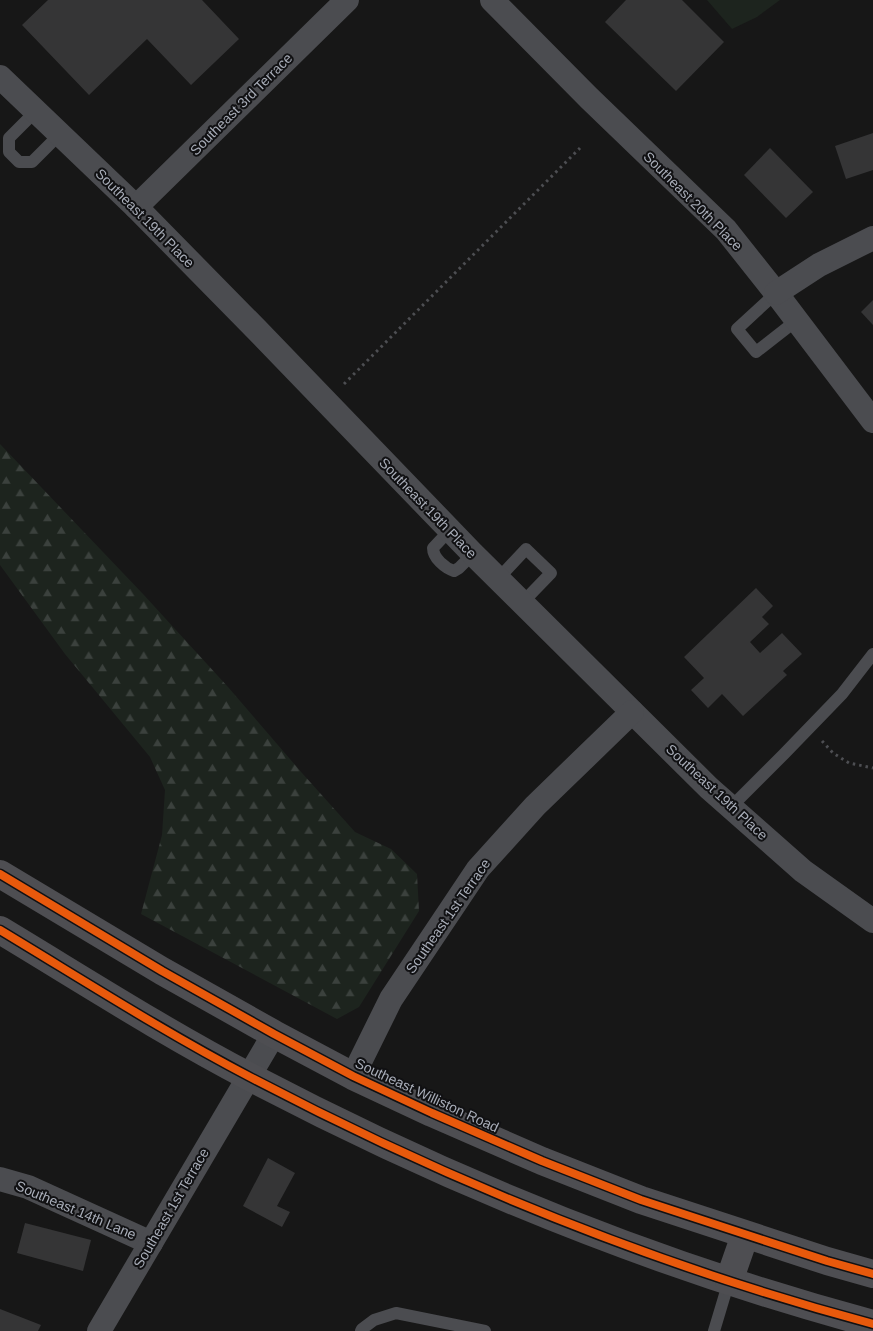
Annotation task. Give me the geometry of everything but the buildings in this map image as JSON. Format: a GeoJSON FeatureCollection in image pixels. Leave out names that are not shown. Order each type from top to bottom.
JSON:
{"type":"FeatureCollection","features":[{"type":"Feature","properties":{"kind":"highway","name":"Southeast Williston Road"},"geometry":{"type":"LineString","coordinates":[[0,874],[162,971],[274,1034],[353,1076],[446,1119],[551,1165],[641,1200],[745,1235],[873,1274]]}},
{"type":"Feature","properties":{"kind":"highway"},"geometry":{"type":"LineString","coordinates":[[0,930],[132,1011],[249,1076],[346,1126],[526,1207],[729,1281],[873,1324]]}},
{"type":"Feature","properties":{"kind":"highway"},"geometry":{"type":"LineString","coordinates":[[729,1281],[745,1235]]}},
{"type":"Feature","properties":{"kind":"street","name":"Southeast 3rd Terrace"},"geometry":{"type":"LineString","coordinates":[[136,208],[346,0]]}},
{"type":"Feature","properties":{"kind":"street","name":"Southeast 20th Place"},"geometry":{"type":"LineString","coordinates":[[492,0],[589,98],[726,230],[873,421]]}},
{"type":"Feature","properties":{"kind":"street","name":"Southeast 19th Place"},"geometry":{"type":"LineString","coordinates":[[0,76],[136,208],[263,336],[449,530],[702,781],[803,871],[873,921]]}},
{"type":"Feature","properties":{"kind":"street"},"geometry":{"type":"LineString","coordinates":[[776,293],[819,265],[873,238]]}},
{"type":"Feature","properties":{"kind":"street","name":"Southeast 1st Terrace"},"geometry":{"type":"LineString","coordinates":[[353,1076],[391,999],[478,869],[534,806],[632,712]]}},
{"type":"Feature","properties":{"kind":"street","name":"Southeast 1st Terrace"},"geometry":{"type":"LineString","coordinates":[[100,1331],[274,1034]]}},
{"type":"Feature","properties":{"kind":"street","name":"Southeast 14th Lane"},"geometry":{"type":"LineString","coordinates":[[0,1179],[28,1187],[150,1243]]}},
{"type":"Feature","properties":{"kind":"lane"},"geometry":{"type":"LineString","coordinates":[[36,111],[9,138],[9,152],[19,162],[32,162],[60,134]]}},
{"type":"Feature","properties":{"kind":"lane"},"geometry":{"type":"LineString","coordinates":[[776,293],[737,328],[756,352],[797,320]]}},
{"type":"Feature","properties":{"kind":"lane"},"geometry":{"type":"LineString","coordinates":[[498,579],[526,549],[551,572],[522,603]]}},
{"type":"Feature","properties":{"kind":"lane"},"geometry":{"type":"LineString","coordinates":[[730,807],[842,694],[873,654]]}},
{"type":"Feature","properties":{"kind":"lane"},"geometry":{"type":"LineString","coordinates":[[714,1331],[729,1281]]}},
{"type":"Feature","properties":{"kind":"lane"},"geometry":{"type":"LineString","coordinates":[[361,1331],[374,1320],[396,1313],[485,1331]]}},
{"type":"Feature","properties":{"kind":"lane"},"geometry":{"type":"LineString","coordinates":[[423,1318],[437,1331]]}},
{"type":"Feature","properties":{"kind":"path"},"geometry":{"type":"LineString","coordinates":[[344,384],[580,148]]}},
{"type":"Feature","properties":{"kind":"path"},"geometry":{"type":"LineString","coordinates":[[818,737],[833,753],[849,763],[873,768]]}},
{"type":"Feature","properties":{"kind":"green space"},"geometry":{"type":"Polygon","coordinates":[[[707,0],[780,0],[757,17],[732,29],[707,0]]]}},
{"type":"Feature","properties":{"kind":"green space"},"geometry":{"type":"Polygon","coordinates":[[[0,444],[143,594],[228,687],[355,832],[391,849],[417,874],[419,911],[359,1007],[337,1019],[141,914],[162,835],[165,790],[150,757],[65,654],[0,565],[0,444]]]}},
{"type":"Feature","properties":{"kind":"cycle path"},"geometry":{"type":"LineString","coordinates":[[0,874],[162,971],[274,1034],[353,1076],[432,1113],[542,1161],[641,1200],[827,1261],[873,1274]]}},
{"type":"Feature","properties":{"kind":"cycle path"},"geometry":{"type":"LineString","coordinates":[[0,930],[218,1060],[325,1115],[477,1186],[633,1248],[712,1276],[873,1324]]}}]}
